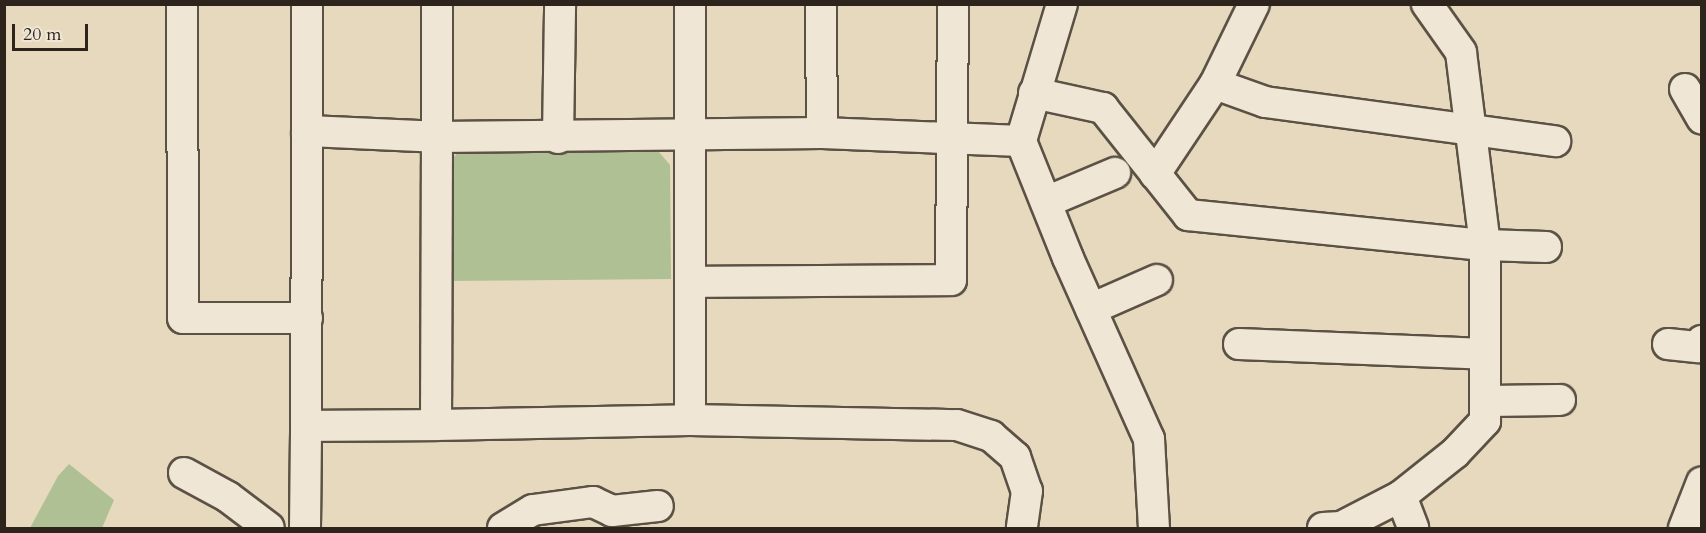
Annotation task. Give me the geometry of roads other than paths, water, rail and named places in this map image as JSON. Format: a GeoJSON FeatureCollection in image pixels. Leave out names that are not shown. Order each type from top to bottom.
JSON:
{"type":"FeatureCollection","features":[{"type":"Feature","properties":{"kind":"street"},"geometry":{"type":"LineString","coordinates":[[182,4],[183,318],[307,318]]}},
{"type":"Feature","properties":{"kind":"street"},"geometry":{"type":"LineString","coordinates":[[305,528],[307,4]]}},
{"type":"Feature","properties":{"kind":"street"},"geometry":{"type":"LineString","coordinates":[[436,425],[437,4]]}},
{"type":"Feature","properties":{"kind":"street"},"geometry":{"type":"LineString","coordinates":[[558,138],[560,4]]}},
{"type":"Feature","properties":{"kind":"street"},"geometry":{"type":"LineString","coordinates":[[690,4],[688,136],[690,420]]}},
{"type":"Feature","properties":{"kind":"street"},"geometry":{"type":"LineString","coordinates":[[821,4],[822,133]]}},
{"type":"Feature","properties":{"kind":"street"},"geometry":{"type":"LineString","coordinates":[[690,282],[951,280],[955,137],[953,4]]}},
{"type":"Feature","properties":{"kind":"street"},"geometry":{"type":"LineString","coordinates":[[1062,4],[1021,141],[1091,309],[1149,439],[1154,528]]}},
{"type":"Feature","properties":{"kind":"street"},"geometry":{"type":"LineString","coordinates":[[1155,174],[1215,84],[1254,4]]}},
{"type":"Feature","properties":{"kind":"street"},"geometry":{"type":"LineString","coordinates":[[1323,528],[1341,527],[1401,496],[1482,429],[1486,401],[1485,245],[1468,130],[1461,52],[1427,4]]}},
{"type":"Feature","properties":{"kind":"street"},"geometry":{"type":"LineString","coordinates":[[1215,84],[1265,102],[1555,141]]}},
{"type":"Feature","properties":{"kind":"street"},"geometry":{"type":"LineString","coordinates":[[1685,89],[1701,119]]}},
{"type":"Feature","properties":{"kind":"street"},"geometry":{"type":"LineString","coordinates":[[1034,93],[1103,108],[1188,215],[1485,245],[1546,247]]}},
{"type":"Feature","properties":{"kind":"street"},"geometry":{"type":"LineString","coordinates":[[307,131],[437,137],[558,138],[822,133],[1021,141]]}},
{"type":"Feature","properties":{"kind":"street"},"geometry":{"type":"LineString","coordinates":[[1046,202],[1115,174]]}},
{"type":"Feature","properties":{"kind":"street"},"geometry":{"type":"LineString","coordinates":[[1091,309],[1157,279]]}},
{"type":"Feature","properties":{"kind":"street"},"geometry":{"type":"LineString","coordinates":[[1668,344],[1699,347],[1701,341]]}},
{"type":"Feature","properties":{"kind":"street"},"geometry":{"type":"LineString","coordinates":[[1239,344],[1485,354]]}},
{"type":"Feature","properties":{"kind":"street"},"geometry":{"type":"LineString","coordinates":[[1486,401],[1560,400]]}},
{"type":"Feature","properties":{"kind":"street"},"geometry":{"type":"LineString","coordinates":[[306,426],[690,420],[947,424],[978,430],[1005,445],[1021,468],[1027,491],[1022,528]]}},
{"type":"Feature","properties":{"kind":"street"},"geometry":{"type":"LineString","coordinates":[[184,472],[228,497],[269,528]]}},
{"type":"Feature","properties":{"kind":"street"},"geometry":{"type":"LineString","coordinates":[[1684,528],[1701,482]]}},
{"type":"Feature","properties":{"kind":"street"},"geometry":{"type":"LineString","coordinates":[[1401,496],[1413,528]]}},
{"type":"Feature","properties":{"kind":"street"},"geometry":{"type":"LineString","coordinates":[[503,528],[533,510],[593,502],[612,511],[658,506]]}}]}
